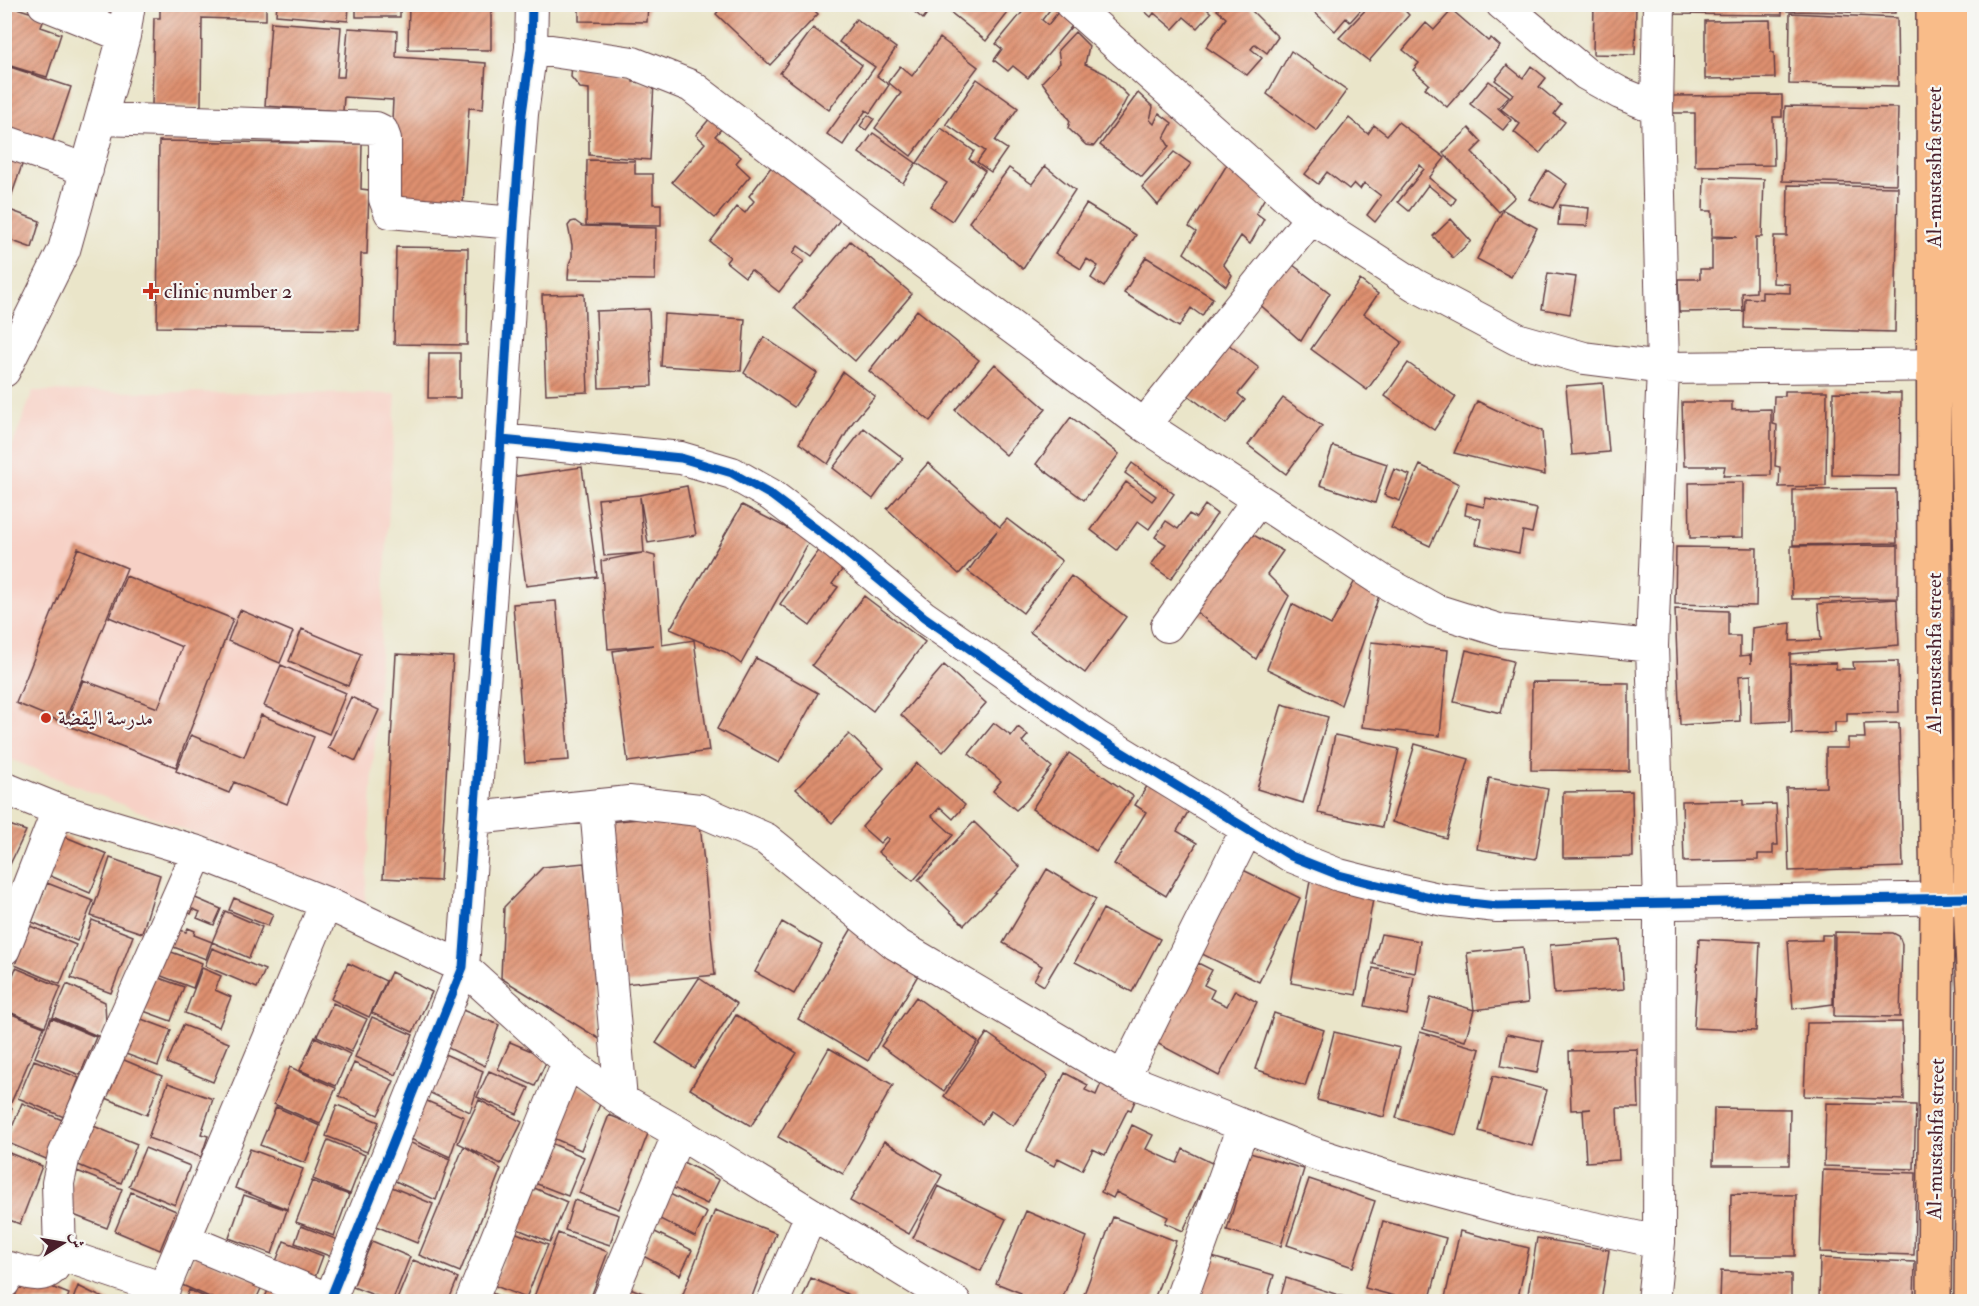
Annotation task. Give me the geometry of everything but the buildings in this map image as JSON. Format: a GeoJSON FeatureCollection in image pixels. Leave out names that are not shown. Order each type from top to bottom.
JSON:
{"type":"FeatureCollection","features":[{"type":"Feature","properties":{"kind":"main road","name":"Al-mustashfa street"},"geometry":{"type":"LineString","coordinates":[[1933,4],[1950,366],[1970,568],[1970,898],[1974,978],[1971,1302]]}},
{"type":"Feature","properties":{"kind":"main road","name":"Al-mustashfa street"},"geometry":{"type":"LineString","coordinates":[[1934,1302],[1937,899],[1934,717],[1950,366],[1960,4]]}},
{"type":"Feature","properties":{"kind":"street"},"geometry":{"type":"LineString","coordinates":[[44,4],[124,36]]}},
{"type":"Feature","properties":{"kind":"street"},"geometry":{"type":"LineString","coordinates":[[4,371],[64,250],[124,36],[129,4]]}},
{"type":"Feature","properties":{"kind":"street"},"geometry":{"type":"LineString","coordinates":[[184,1239],[329,1301],[463,967],[502,440],[514,223],[522,114],[531,48],[532,4]]}},
{"type":"Feature","properties":{"kind":"street"},"geometry":{"type":"LineString","coordinates":[[1071,4],[1311,218],[1415,285],[1516,339],[1584,357],[1663,368],[1950,366]]}},
{"type":"Feature","properties":{"kind":"street"},"geometry":{"type":"LineString","coordinates":[[1502,4],[1586,74],[1620,93],[1657,108]]}},
{"type":"Feature","properties":{"kind":"street"},"geometry":{"type":"LineString","coordinates":[[1653,1302],[1659,1242],[1660,905],[1652,646],[1663,368],[1657,108],[1659,4]]}},
{"type":"Feature","properties":{"kind":"street"},"geometry":{"type":"LineString","coordinates":[[531,48],[633,63],[691,86],[860,215],[1144,425],[1381,580],[1435,610],[1502,631],[1652,646]]}},
{"type":"Feature","properties":{"kind":"street"},"geometry":{"type":"LineString","coordinates":[[101,119],[376,128],[382,131],[385,139],[385,199],[390,212],[514,223]]}},
{"type":"Feature","properties":{"kind":"street"},"geometry":{"type":"LineString","coordinates":[[4,141],[87,170]]}},
{"type":"Feature","properties":{"kind":"street"},"geometry":{"type":"LineString","coordinates":[[1144,425],[1311,218]]}},
{"type":"Feature","properties":{"kind":"street"},"geometry":{"type":"LineString","coordinates":[[502,440],[681,458],[732,473],[771,495],[836,544],[924,617],[1088,731],[1291,856],[1339,875],[1443,900],[1497,906],[1970,898]]}},
{"type":"Feature","properties":{"kind":"street"},"geometry":{"type":"LineString","coordinates":[[1167,626],[1258,500]]}},
{"type":"Feature","properties":{"kind":"street"},"geometry":{"type":"LineString","coordinates":[[4,788],[58,810],[198,852],[326,903],[463,967],[568,1062],[621,1100],[679,1133],[811,1215],[939,1298]]}},
{"type":"Feature","properties":{"kind":"street"},"geometry":{"type":"LineString","coordinates":[[474,818],[629,802],[699,810],[766,839],[896,944],[1124,1078],[1316,1154],[1385,1176],[1514,1211],[1659,1242]]}},
{"type":"Feature","properties":{"kind":"street"},"geometry":{"type":"LineString","coordinates":[[596,807],[621,1100]]}},
{"type":"Feature","properties":{"kind":"street"},"geometry":{"type":"LineString","coordinates":[[4,949],[58,810]]}},
{"type":"Feature","properties":{"kind":"street"},"geometry":{"type":"LineString","coordinates":[[1124,1078],[1247,829]]}},
{"type":"Feature","properties":{"kind":"street"},"geometry":{"type":"LineString","coordinates":[[6,1272],[38,1276],[57,1264],[60,1254],[58,1183],[64,1155],[198,852]]}},
{"type":"Feature","properties":{"kind":"street"},"geometry":{"type":"LineString","coordinates":[[60,1254],[161,1295],[326,903]]}},
{"type":"Feature","properties":{"kind":"street"},"geometry":{"type":"LineString","coordinates":[[1935,967],[1974,978],[1937,1015]]}},
{"type":"Feature","properties":{"kind":"street"},"geometry":{"type":"LineString","coordinates":[[471,1302],[568,1062]]}},
{"type":"Feature","properties":{"kind":"street"},"geometry":{"type":"LineString","coordinates":[[1180,1302],[1243,1126]]}},
{"type":"Feature","properties":{"kind":"street"},"geometry":{"type":"LineString","coordinates":[[608,1302],[679,1133]]}},
{"type":"Feature","properties":{"kind":"street"},"geometry":{"type":"LineString","coordinates":[[772,1302],[811,1215]]}},
{"type":"Feature","properties":{"kind":"shaded area"},"geometry":{"type":"Polygon","coordinates":[[[33,391],[396,394],[365,903],[5,757],[4,468],[33,391]]]}},
{"type":"Feature","properties":{"kind":"cycle path"},"geometry":{"type":"LineString","coordinates":[[329,1302],[463,967],[496,523],[514,223],[522,114],[531,48],[532,4]]}},
{"type":"Feature","properties":{"kind":"cycle path"},"geometry":{"type":"LineString","coordinates":[[502,440],[681,458],[732,473],[771,495],[836,544],[924,617],[1097,737],[1291,856],[1339,875],[1443,900],[1497,906],[1970,898]]}},
{"type":"Feature","properties":{"kind":"place","name":"clinic number 2"},"geometry":{"type":"Point","coordinates":[151,291]}},
{"type":"Feature","properties":{"kind":"place","name":"مدرسة اليقضة"},"geometry":{"type":"Point","coordinates":[46,718]}}]}
